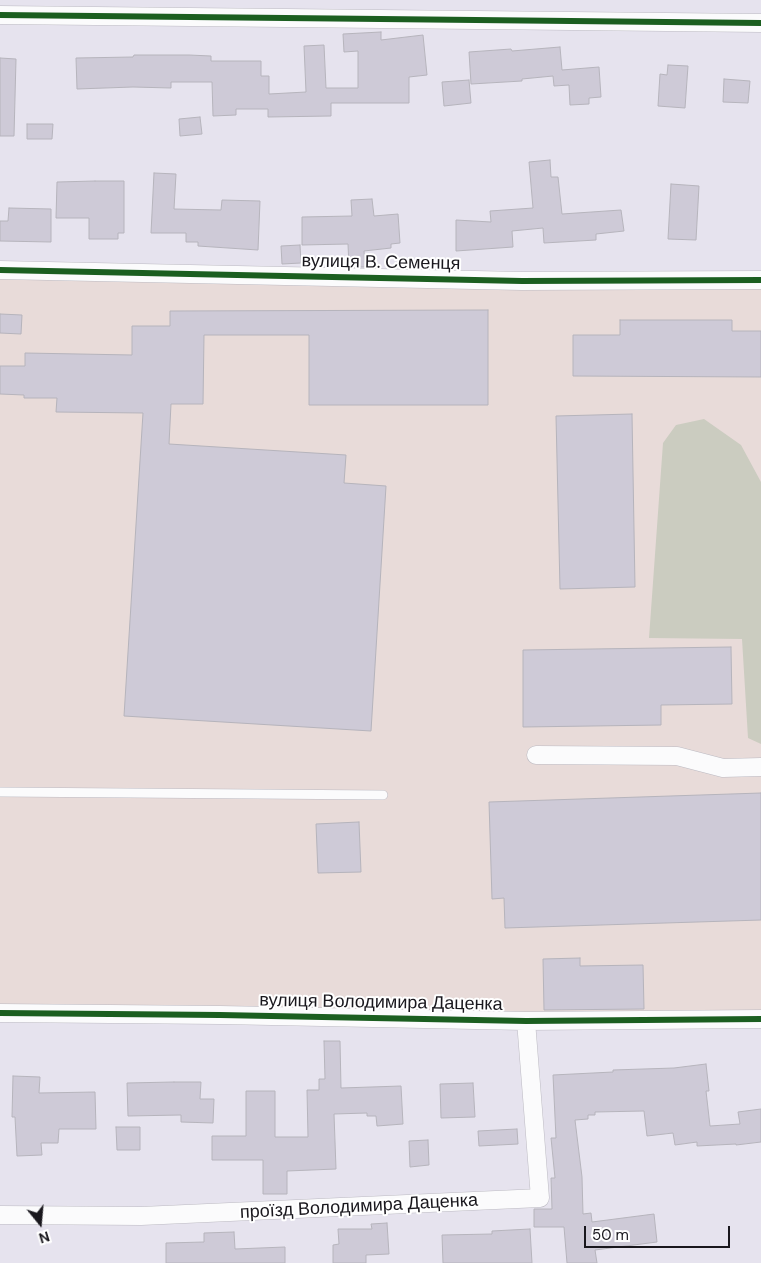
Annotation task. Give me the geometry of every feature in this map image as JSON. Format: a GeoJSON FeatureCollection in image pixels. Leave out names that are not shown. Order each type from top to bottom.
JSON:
{"type":"FeatureCollection","features":[{"type":"Feature","properties":{"kind":"street"},"geometry":{"type":"LineString","coordinates":[[0,15],[761,23]]}},
{"type":"Feature","properties":{"kind":"street","name":"вулиця В. Семенця"},"geometry":{"type":"LineString","coordinates":[[0,270],[522,281],[761,280]]}},
{"type":"Feature","properties":{"kind":"street"},"geometry":{"type":"LineString","coordinates":[[536,755],[677,756],[722,768],[761,767]]}},
{"type":"Feature","properties":{"kind":"street","name":"вулиця Володимира Даценка"},"geometry":{"type":"LineString","coordinates":[[0,1013],[526,1021],[761,1019]]}},
{"type":"Feature","properties":{"kind":"street","name":"проїзд Володимира Даценка"},"geometry":{"type":"LineString","coordinates":[[0,1215],[141,1216],[540,1198],[526,1021]]}},
{"type":"Feature","properties":{"kind":"lane"},"geometry":{"type":"LineString","coordinates":[[0,792],[383,795]]}},
{"type":"Feature","properties":{"kind":"shaded area"},"geometry":{"type":"Polygon","coordinates":[[[0,278],[761,287],[761,1012],[0,1013],[0,278]]]}},
{"type":"Feature","properties":{"kind":"shaded area"},"geometry":{"type":"Polygon","coordinates":[[[704,419],[741,445],[761,482],[761,744],[748,738],[742,639],[649,638],[663,443],[676,425],[704,419]]]}},
{"type":"Feature","properties":{"kind":"building"},"geometry":{"type":"Polygon","coordinates":[[[381,32],[381,40],[423,35],[427,75],[409,77],[409,103],[331,103],[331,116],[268,117],[268,109],[236,109],[236,115],[213,116],[212,82],[171,82],[171,88],[77,89],[76,58],[189,55],[211,56],[211,61],[261,61],[261,76],[269,76],[269,94],[306,92],[304,46],[324,45],[326,88],[358,88],[358,51],[344,52],[343,34],[381,32]]]}},
{"type":"Feature","properties":{"kind":"building"},"geometry":{"type":"Polygon","coordinates":[[[560,47],[562,70],[599,67],[601,97],[589,98],[589,104],[570,105],[569,85],[554,86],[553,76],[522,79],[522,81],[471,84],[469,52],[560,47]]]}},
{"type":"Feature","properties":{"kind":"building"},"geometry":{"type":"Polygon","coordinates":[[[0,58],[16,59],[14,136],[0,136],[0,58]]]}},
{"type":"Feature","properties":{"kind":"building"},"geometry":{"type":"Polygon","coordinates":[[[668,65],[688,66],[685,108],[658,106],[660,74],[667,75],[668,65]]]}},
{"type":"Feature","properties":{"kind":"building"},"geometry":{"type":"Polygon","coordinates":[[[724,79],[750,81],[748,103],[723,102],[724,79]]]}},
{"type":"Feature","properties":{"kind":"building"},"geometry":{"type":"Polygon","coordinates":[[[469,80],[471,103],[444,106],[442,82],[469,80]]]}},
{"type":"Feature","properties":{"kind":"building"},"geometry":{"type":"Polygon","coordinates":[[[200,117],[202,134],[180,136],[179,119],[200,117]]]}},
{"type":"Feature","properties":{"kind":"building"},"geometry":{"type":"Polygon","coordinates":[[[27,124],[53,124],[52,139],[27,139],[27,124]]]}},
{"type":"Feature","properties":{"kind":"building"},"geometry":{"type":"Polygon","coordinates":[[[550,160],[551,177],[558,177],[562,214],[621,210],[624,231],[596,234],[596,240],[544,243],[543,228],[512,231],[513,247],[456,251],[456,220],[491,222],[490,211],[533,208],[529,162],[550,160]]]}},
{"type":"Feature","properties":{"kind":"building"},"geometry":{"type":"Polygon","coordinates":[[[154,173],[176,174],[174,209],[221,210],[222,200],[260,201],[258,250],[198,246],[198,242],[186,242],[186,233],[151,233],[154,173]]]}},
{"type":"Feature","properties":{"kind":"building"},"geometry":{"type":"Polygon","coordinates":[[[124,181],[124,233],[118,233],[118,239],[89,239],[89,218],[56,218],[57,182],[124,181]]]}},
{"type":"Feature","properties":{"kind":"building"},"geometry":{"type":"Polygon","coordinates":[[[671,184],[699,186],[696,240],[668,239],[671,184]]]}},
{"type":"Feature","properties":{"kind":"building"},"geometry":{"type":"Polygon","coordinates":[[[372,199],[374,216],[398,214],[400,243],[391,244],[391,248],[364,251],[365,267],[349,267],[348,244],[302,245],[302,217],[352,216],[351,200],[372,199]]]}},
{"type":"Feature","properties":{"kind":"building"},"geometry":{"type":"Polygon","coordinates":[[[9,208],[51,209],[51,242],[0,241],[0,221],[8,221],[9,208]]]}},
{"type":"Feature","properties":{"kind":"building"},"geometry":{"type":"Polygon","coordinates":[[[300,245],[301,263],[282,264],[281,246],[300,245]]]}},
{"type":"Feature","properties":{"kind":"building"},"geometry":{"type":"Polygon","coordinates":[[[488,310],[488,405],[309,405],[309,335],[204,335],[203,404],[171,404],[169,444],[346,455],[344,483],[386,486],[371,731],[124,716],[143,413],[56,412],[57,398],[24,398],[24,395],[0,394],[0,366],[25,366],[25,353],[132,355],[132,326],[170,326],[170,311],[488,310]]]}},
{"type":"Feature","properties":{"kind":"building"},"geometry":{"type":"Polygon","coordinates":[[[0,314],[22,315],[21,334],[0,333],[0,314]]]}},
{"type":"Feature","properties":{"kind":"building"},"geometry":{"type":"Polygon","coordinates":[[[620,320],[732,320],[732,331],[761,331],[761,377],[573,376],[573,335],[620,335],[620,320]]]}},
{"type":"Feature","properties":{"kind":"building"},"geometry":{"type":"Polygon","coordinates":[[[632,414],[635,587],[560,589],[556,416],[632,414]]]}},
{"type":"Feature","properties":{"kind":"building"},"geometry":{"type":"Polygon","coordinates":[[[731,647],[732,704],[661,705],[661,725],[523,727],[523,650],[731,647]]]}},
{"type":"Feature","properties":{"kind":"building"},"geometry":{"type":"Polygon","coordinates":[[[761,793],[761,920],[505,928],[504,898],[492,899],[489,802],[761,793]]]}},
{"type":"Feature","properties":{"kind":"building"},"geometry":{"type":"Polygon","coordinates":[[[359,822],[361,872],[318,873],[316,824],[359,822]]]}},
{"type":"Feature","properties":{"kind":"building"},"geometry":{"type":"Polygon","coordinates":[[[580,958],[580,966],[643,965],[644,1009],[544,1010],[543,959],[580,958]]]}},
{"type":"Feature","properties":{"kind":"building"},"geometry":{"type":"Polygon","coordinates":[[[324,1041],[340,1041],[341,1088],[401,1086],[403,1124],[377,1126],[376,1116],[367,1116],[367,1113],[334,1114],[336,1169],[287,1171],[287,1194],[263,1194],[263,1160],[212,1160],[212,1136],[246,1136],[246,1091],[275,1091],[275,1137],[308,1137],[307,1090],[319,1090],[319,1079],[325,1079],[324,1041]]]}},
{"type":"Feature","properties":{"kind":"building"},"geometry":{"type":"Polygon","coordinates":[[[706,1064],[709,1091],[706,1091],[710,1126],[740,1124],[738,1112],[761,1109],[761,1142],[697,1146],[697,1142],[675,1145],[673,1133],[647,1136],[644,1111],[595,1112],[595,1115],[588,1115],[588,1119],[575,1120],[582,1177],[583,1214],[591,1213],[592,1222],[654,1214],[657,1242],[595,1250],[597,1263],[567,1263],[564,1227],[534,1227],[534,1209],[552,1209],[551,1178],[555,1178],[551,1138],[556,1138],[553,1075],[613,1072],[613,1070],[674,1068],[706,1064]]]}},
{"type":"Feature","properties":{"kind":"building"},"geometry":{"type":"Polygon","coordinates":[[[13,1076],[40,1077],[39,1093],[95,1092],[96,1129],[59,1129],[58,1143],[41,1143],[42,1155],[17,1156],[15,1117],[12,1117],[13,1076]]]}},
{"type":"Feature","properties":{"kind":"building"},"geometry":{"type":"Polygon","coordinates":[[[201,1082],[200,1099],[214,1099],[213,1123],[181,1122],[181,1115],[128,1116],[127,1083],[201,1082]]]}},
{"type":"Feature","properties":{"kind":"building"},"geometry":{"type":"Polygon","coordinates":[[[473,1083],[475,1117],[441,1118],[440,1084],[473,1083]]]}},
{"type":"Feature","properties":{"kind":"building"},"geometry":{"type":"Polygon","coordinates":[[[116,1127],[140,1127],[140,1150],[117,1150],[116,1127]]]}},
{"type":"Feature","properties":{"kind":"building"},"geometry":{"type":"Polygon","coordinates":[[[517,1129],[518,1144],[479,1146],[478,1131],[517,1129]]]}},
{"type":"Feature","properties":{"kind":"building"},"geometry":{"type":"Polygon","coordinates":[[[428,1140],[429,1165],[410,1167],[409,1141],[428,1140]]]}},
{"type":"Feature","properties":{"kind":"building"},"geometry":{"type":"Polygon","coordinates":[[[387,1223],[389,1254],[366,1255],[366,1263],[333,1263],[333,1245],[339,1244],[338,1229],[372,1229],[371,1224],[387,1223]]]}},
{"type":"Feature","properties":{"kind":"building"},"geometry":{"type":"Polygon","coordinates":[[[530,1229],[532,1263],[443,1263],[442,1235],[492,1234],[492,1231],[530,1229]]]}},
{"type":"Feature","properties":{"kind":"building"},"geometry":{"type":"Polygon","coordinates":[[[234,1232],[235,1249],[285,1247],[285,1263],[166,1263],[166,1243],[204,1242],[204,1233],[234,1232]]]}},
{"type":"Feature","properties":{"kind":"cycle path"},"geometry":{"type":"LineString","coordinates":[[0,15],[761,23]]}},
{"type":"Feature","properties":{"kind":"cycle path"},"geometry":{"type":"LineString","coordinates":[[0,270],[522,281],[761,280]]}},
{"type":"Feature","properties":{"kind":"cycle path"},"geometry":{"type":"LineString","coordinates":[[0,1013],[526,1021],[761,1019]]}}]}
